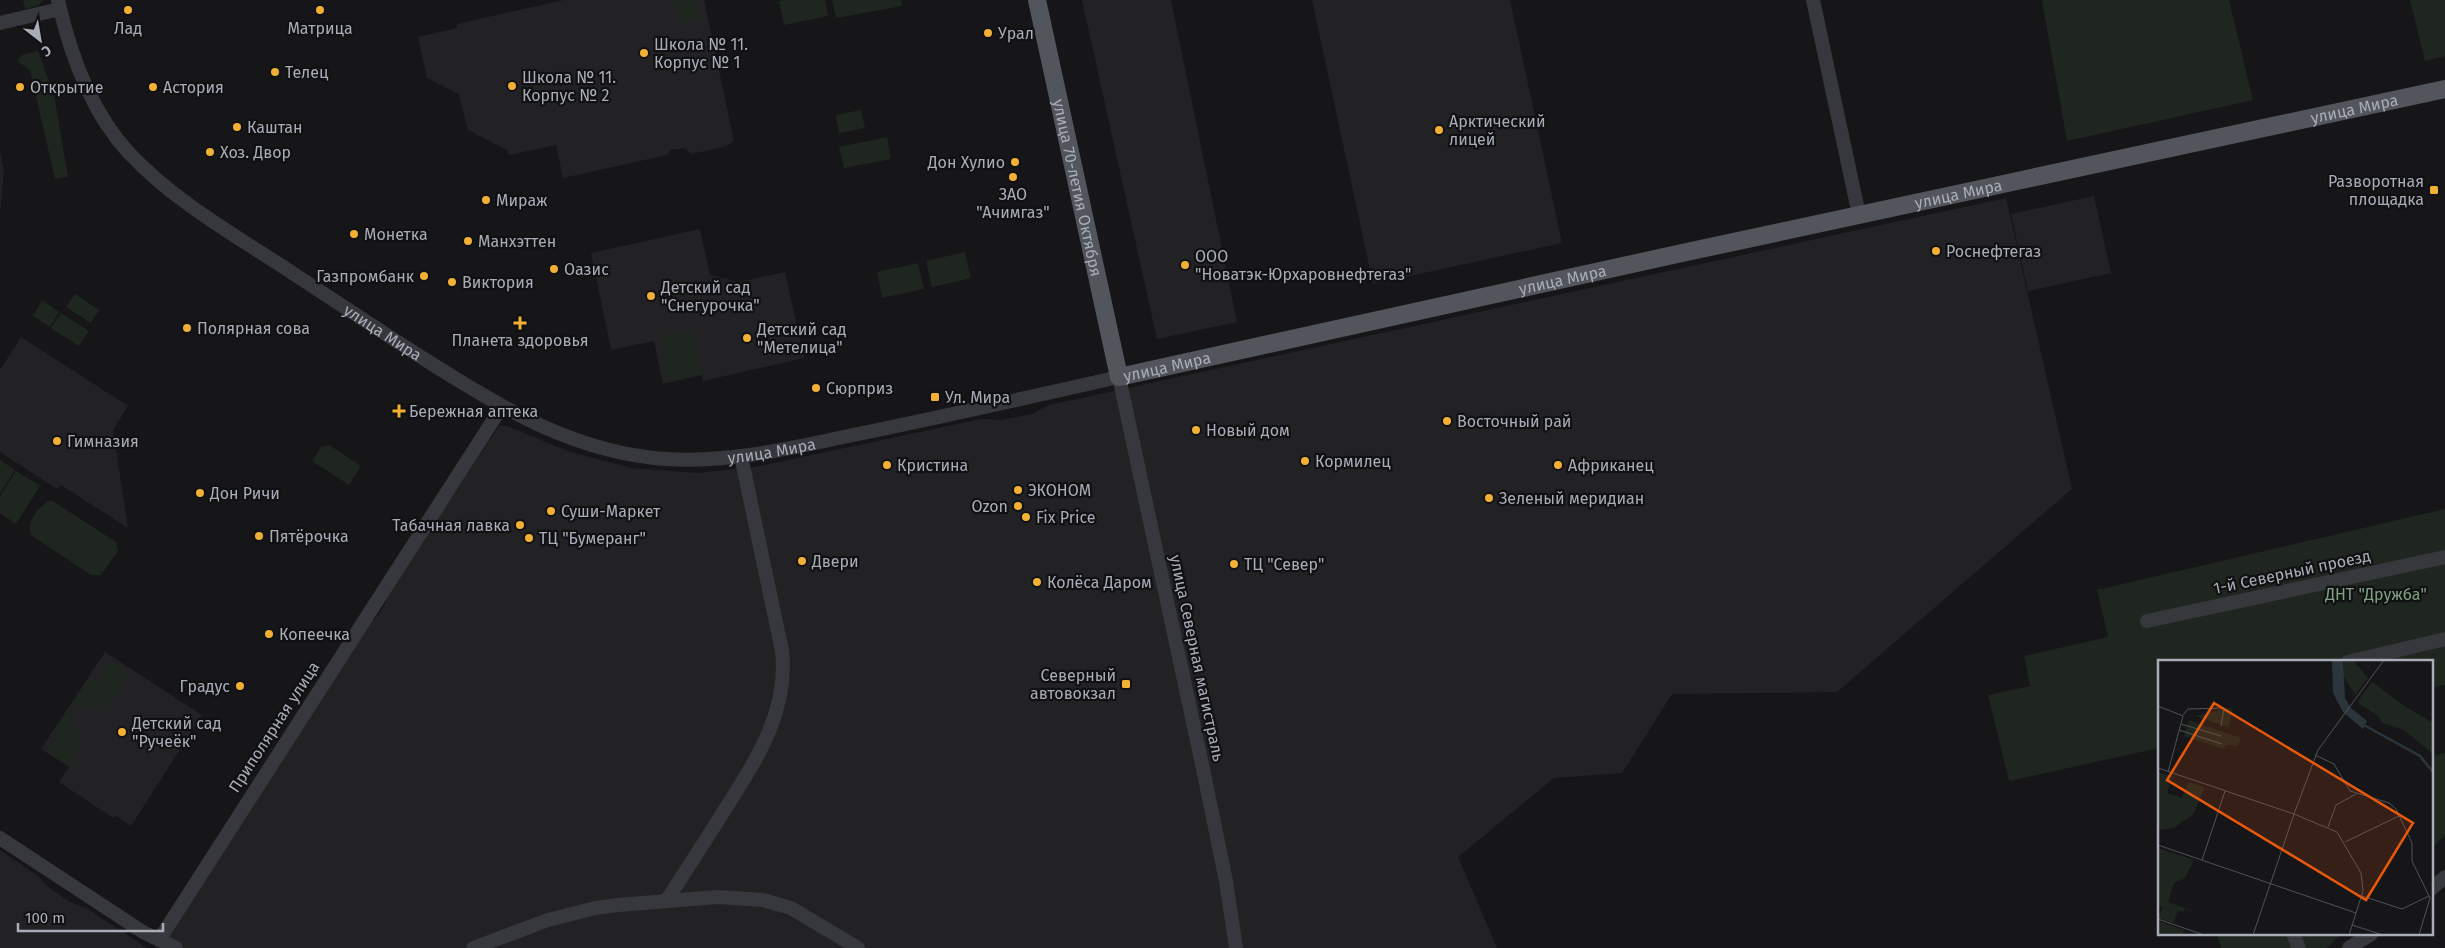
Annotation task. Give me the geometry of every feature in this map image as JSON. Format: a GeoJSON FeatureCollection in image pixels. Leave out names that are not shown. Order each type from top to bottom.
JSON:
{"type":"FeatureCollection","features":[{"type":"Feature","properties":{"kind":"main road","name":"улица 70-летия Октября"},"geometry":{"type":"LineString","coordinates":[[1038,0],[1119,377]]}},
{"type":"Feature","properties":{"kind":"main road","name":"улица Мира"},"geometry":{"type":"LineString","coordinates":[[1119,377],[2445,89]]}},
{"type":"Feature","properties":{"kind":"street"},"geometry":{"type":"LineString","coordinates":[[1813,0],[1859,215]]}},
{"type":"Feature","properties":{"kind":"street","name":"улица Мира"},"geometry":{"type":"LineString","coordinates":[[59,4],[78,67],[98,109],[122,144],[151,174],[196,210],[232,234],[502,408],[552,432],[592,446],[627,454],[686,460],[741,456],[885,429],[1119,377]]}},
{"type":"Feature","properties":{"kind":"street"},"geometry":{"type":"LineString","coordinates":[[0,23],[59,4]]}},
{"type":"Feature","properties":{"kind":"street","name":"улица Северная магистраль"},"geometry":{"type":"LineString","coordinates":[[1119,377],[1226,881],[1236,948]]}},
{"type":"Feature","properties":{"kind":"street","name":"Приполярная улица"},"geometry":{"type":"LineString","coordinates":[[159,940],[502,408]]}},
{"type":"Feature","properties":{"kind":"street"},"geometry":{"type":"LineString","coordinates":[[666,901],[748,773],[772,725],[782,692],[784,666],[782,651],[741,456]]}},
{"type":"Feature","properties":{"kind":"street","name":"1-й Северный проезд"},"geometry":{"type":"LineString","coordinates":[[2147,621],[2445,557]]}},
{"type":"Feature","properties":{"kind":"street"},"geometry":{"type":"LineString","coordinates":[[2356,660],[2445,639]]}},
{"type":"Feature","properties":{"kind":"street"},"geometry":{"type":"LineString","coordinates":[[0,838],[132,925],[176,948]]}},
{"type":"Feature","properties":{"kind":"street"},"geometry":{"type":"LineString","coordinates":[[2432,888],[2445,877]]}},
{"type":"Feature","properties":{"kind":"street"},"geometry":{"type":"LineString","coordinates":[[473,948],[570,914],[618,904],[735,898],[778,904],[806,915],[858,948]]}},
{"type":"Feature","properties":{"kind":"street"},"geometry":{"type":"LineString","coordinates":[[2294,936],[2299,948]]}},
{"type":"Feature","properties":{"kind":"street"},"geometry":{"type":"LineString","coordinates":[[2349,948],[2368,936]]}},
{"type":"Feature","properties":{"kind":"shaded area"},"geometry":{"type":"Polygon","coordinates":[[[564,0],[704,0],[734,141],[724,147],[691,154],[685,148],[670,150],[667,155],[563,178],[556,145],[509,155],[507,150],[468,130],[459,94],[427,78],[418,37],[457,28],[457,24],[564,0]]]}},
{"type":"Feature","properties":{"kind":"shaded area"},"geometry":{"type":"Polygon","coordinates":[[[1082,0],[1171,0],[1237,322],[1157,339],[1082,0]]]}},
{"type":"Feature","properties":{"kind":"shaded area","name":"Арктический лицей"},"geometry":{"type":"Polygon","coordinates":[[[1312,0],[1510,0],[1562,243],[1373,284],[1312,0]]]}},
{"type":"Feature","properties":{"kind":"shaded area"},"geometry":{"type":"Polygon","coordinates":[[[0,152],[4,171],[0,214],[0,152]]]}},
{"type":"Feature","properties":{"kind":"shaded area"},"geometry":{"type":"Polygon","coordinates":[[[2094,196],[2111,273],[2028,291],[2011,214],[2094,196]]]}},
{"type":"Feature","properties":{"kind":"shaded area"},"geometry":{"type":"Polygon","coordinates":[[[2006,198],[2072,489],[1837,692],[1672,694],[1622,773],[1554,778],[1458,857],[1497,948],[161,948],[367,625],[376,618],[385,604],[389,592],[499,426],[507,426],[570,452],[632,468],[697,473],[755,467],[981,419],[1002,420],[1032,414],[1049,405],[2006,198]]]}},
{"type":"Feature","properties":{"kind":"shaded area"},"geometry":{"type":"Polygon","coordinates":[[[700,229],[710,275],[739,282],[785,272],[804,358],[703,381],[702,375],[663,384],[654,341],[611,350],[591,253],[700,229]]]}},
{"type":"Feature","properties":{"kind":"shaded area","name":"Гимназия"},"geometry":{"type":"Polygon","coordinates":[[[21,337],[128,406],[113,430],[128,528],[61,485],[57,489],[0,452],[0,370],[21,337]]]}},
{"type":"Feature","properties":{"kind":"shaded area","name":"Детский сад \"Ручеёк\""},"geometry":{"type":"Polygon","coordinates":[[[105,652],[202,715],[131,826],[115,815],[113,818],[59,782],[69,767],[41,749],[105,652]]]}},
{"type":"Feature","properties":{"kind":"shaded area"},"geometry":{"type":"Polygon","coordinates":[[[0,850],[38,876],[48,887],[70,902],[86,908],[147,948],[0,948],[0,850]]]}},
{"type":"Feature","properties":{"kind":"green space"},"geometry":{"type":"Polygon","coordinates":[[[23,0],[43,0],[39,5],[25,9],[23,0]]]}},
{"type":"Feature","properties":{"kind":"green space"},"geometry":{"type":"Polygon","coordinates":[[[674,0],[695,0],[699,19],[679,24],[674,0]]]}},
{"type":"Feature","properties":{"kind":"green space"},"geometry":{"type":"Polygon","coordinates":[[[825,0],[828,16],[784,25],[779,1],[825,0]]]}},
{"type":"Feature","properties":{"kind":"green space"},"geometry":{"type":"Polygon","coordinates":[[[832,0],[901,0],[902,6],[836,18],[832,0]]]}},
{"type":"Feature","properties":{"kind":"green space"},"geometry":{"type":"Polygon","coordinates":[[[2042,0],[2229,0],[2253,100],[2067,141],[2042,0]]]}},
{"type":"Feature","properties":{"kind":"green space"},"geometry":{"type":"Polygon","coordinates":[[[2410,0],[2445,0],[2445,56],[2425,61],[2410,0]]]}},
{"type":"Feature","properties":{"kind":"green space"},"geometry":{"type":"Polygon","coordinates":[[[38,51],[54,94],[68,177],[55,179],[30,70],[17,61],[22,55],[38,51]]]}},
{"type":"Feature","properties":{"kind":"green space"},"geometry":{"type":"Polygon","coordinates":[[[861,110],[865,128],[839,133],[836,115],[861,110]]]}},
{"type":"Feature","properties":{"kind":"green space"},"geometry":{"type":"Polygon","coordinates":[[[887,137],[891,159],[844,168],[839,147],[887,137]]]}},
{"type":"Feature","properties":{"kind":"green space"},"geometry":{"type":"Polygon","coordinates":[[[965,252],[971,278],[932,287],[926,261],[965,252]]]}},
{"type":"Feature","properties":{"kind":"green space"},"geometry":{"type":"Polygon","coordinates":[[[918,263],[924,289],[882,298],[877,272],[918,263]]]}},
{"type":"Feature","properties":{"kind":"green space"},"geometry":{"type":"Polygon","coordinates":[[[75,294],[99,310],[91,323],[66,307],[75,294]]]}},
{"type":"Feature","properties":{"kind":"green space"},"geometry":{"type":"Polygon","coordinates":[[[42,300],[59,312],[50,327],[33,316],[42,300]]]}},
{"type":"Feature","properties":{"kind":"green space"},"geometry":{"type":"Polygon","coordinates":[[[61,313],[89,331],[79,346],[51,328],[61,313]]]}},
{"type":"Feature","properties":{"kind":"green space"},"geometry":{"type":"Polygon","coordinates":[[[692,330],[702,374],[670,381],[660,336],[692,330]]]}},
{"type":"Feature","properties":{"kind":"green space"},"geometry":{"type":"Polygon","coordinates":[[[329,445],[361,466],[349,485],[312,461],[321,447],[329,445]]]}},
{"type":"Feature","properties":{"kind":"green space"},"geometry":{"type":"Polygon","coordinates":[[[0,460],[15,470],[0,494],[0,460]]]}},
{"type":"Feature","properties":{"kind":"green space"},"geometry":{"type":"Polygon","coordinates":[[[16,471],[40,486],[16,524],[0,513],[0,496],[16,471]]]}},
{"type":"Feature","properties":{"kind":"green space"},"geometry":{"type":"Polygon","coordinates":[[[51,500],[116,542],[118,551],[101,575],[91,575],[32,536],[30,526],[34,515],[46,502],[51,500]]]}},
{"type":"Feature","properties":{"kind":"green space","name":"ДНТ \"Дружба\""},"geometry":{"type":"Polygon","coordinates":[[[2445,509],[2445,685],[2432,688],[2432,660],[2158,660],[2158,748],[2009,781],[1988,695],[2030,686],[2024,656],[2108,637],[2097,590],[2445,509]]]}},
{"type":"Feature","properties":{"kind":"green space"},"geometry":{"type":"Polygon","coordinates":[[[111,660],[130,673],[110,701],[108,700],[103,708],[71,706],[90,677],[97,681],[111,660]]]}},
{"type":"Feature","properties":{"kind":"green space"},"geometry":{"type":"Polygon","coordinates":[[[67,712],[82,741],[76,749],[79,751],[69,766],[47,752],[60,733],[55,730],[67,712]]]}},
{"type":"Feature","properties":{"kind":"green space"},"geometry":{"type":"Polygon","coordinates":[[[2445,753],[2445,835],[2432,848],[2432,756],[2445,753]]]}},
{"type":"Feature","properties":{"kind":"green space"},"geometry":{"type":"Polygon","coordinates":[[[2218,936],[2339,936],[2327,948],[2221,948],[2218,936]]]}},
{"type":"Feature","properties":{"kind":"place","name":"Лад"},"geometry":{"type":"Point","coordinates":[128,10]}},
{"type":"Feature","properties":{"kind":"place","name":"Матрица"},"geometry":{"type":"Point","coordinates":[320,10]}},
{"type":"Feature","properties":{"kind":"place","name":"Урал"},"geometry":{"type":"Point","coordinates":[988,33]}},
{"type":"Feature","properties":{"kind":"place","name":"Школа № 11. Корпус № 1"},"geometry":{"type":"Point","coordinates":[644,53]}},
{"type":"Feature","properties":{"kind":"place","name":"Телец"},"geometry":{"type":"Point","coordinates":[275,72]}},
{"type":"Feature","properties":{"kind":"place","name":"Школа № 11. Корпус № 2"},"geometry":{"type":"Point","coordinates":[512,86]}},
{"type":"Feature","properties":{"kind":"place","name":"Открытие"},"geometry":{"type":"Point","coordinates":[20,87]}},
{"type":"Feature","properties":{"kind":"place","name":"Астория"},"geometry":{"type":"Point","coordinates":[153,87]}},
{"type":"Feature","properties":{"kind":"place","name":"Каштан"},"geometry":{"type":"Point","coordinates":[237,127]}},
{"type":"Feature","properties":{"kind":"place","name":"Арктический лицей"},"geometry":{"type":"Point","coordinates":[1439,130]}},
{"type":"Feature","properties":{"kind":"place","name":"Хоз. Двор"},"geometry":{"type":"Point","coordinates":[210,152]}},
{"type":"Feature","properties":{"kind":"place","name":"Дон Хулио"},"geometry":{"type":"Point","coordinates":[1015,162]}},
{"type":"Feature","properties":{"kind":"place","name":"ЗАО \"Ачимгаз\""},"geometry":{"type":"Point","coordinates":[1013,177]}},
{"type":"Feature","properties":{"kind":"place","name":"Разворотная площадка"},"geometry":{"type":"Point","coordinates":[2434,190]}},
{"type":"Feature","properties":{"kind":"place","name":"Мираж"},"geometry":{"type":"Point","coordinates":[486,200]}},
{"type":"Feature","properties":{"kind":"place","name":"Монетка"},"geometry":{"type":"Point","coordinates":[354,234]}},
{"type":"Feature","properties":{"kind":"place","name":"Манхэттен"},"geometry":{"type":"Point","coordinates":[468,241]}},
{"type":"Feature","properties":{"kind":"place","name":"Роснефтегаз"},"geometry":{"type":"Point","coordinates":[1936,251]}},
{"type":"Feature","properties":{"kind":"place","name":"ООО \"Новатэк-Юрхаровнефтегаз\""},"geometry":{"type":"Point","coordinates":[1185,265]}},
{"type":"Feature","properties":{"kind":"place","name":"Оазис"},"geometry":{"type":"Point","coordinates":[554,269]}},
{"type":"Feature","properties":{"kind":"place","name":"Газпромбанк"},"geometry":{"type":"Point","coordinates":[424,276]}},
{"type":"Feature","properties":{"kind":"place","name":"Виктория"},"geometry":{"type":"Point","coordinates":[452,282]}},
{"type":"Feature","properties":{"kind":"place","name":"Детский сад \"Снегурочка\""},"geometry":{"type":"Point","coordinates":[651,296]}},
{"type":"Feature","properties":{"kind":"place","name":"Планета здоровья"},"geometry":{"type":"Point","coordinates":[520,323]}},
{"type":"Feature","properties":{"kind":"place","name":"Полярная сова"},"geometry":{"type":"Point","coordinates":[187,328]}},
{"type":"Feature","properties":{"kind":"place","name":"Детский сад \"Метелица\""},"geometry":{"type":"Point","coordinates":[747,338]}},
{"type":"Feature","properties":{"kind":"place","name":"Сюрприз"},"geometry":{"type":"Point","coordinates":[816,388]}},
{"type":"Feature","properties":{"kind":"place","name":"Ул. Мира"},"geometry":{"type":"Point","coordinates":[935,397]}},
{"type":"Feature","properties":{"kind":"place","name":"Бережная аптека"},"geometry":{"type":"Point","coordinates":[399,411]}},
{"type":"Feature","properties":{"kind":"place","name":"Восточный рай"},"geometry":{"type":"Point","coordinates":[1447,421]}},
{"type":"Feature","properties":{"kind":"place","name":"Новый дом"},"geometry":{"type":"Point","coordinates":[1196,430]}},
{"type":"Feature","properties":{"kind":"place","name":"Гимназия"},"geometry":{"type":"Point","coordinates":[57,441]}},
{"type":"Feature","properties":{"kind":"place","name":"Кормилец"},"geometry":{"type":"Point","coordinates":[1305,461]}},
{"type":"Feature","properties":{"kind":"place","name":"Кристина"},"geometry":{"type":"Point","coordinates":[887,465]}},
{"type":"Feature","properties":{"kind":"place","name":"Африканец"},"geometry":{"type":"Point","coordinates":[1558,465]}},
{"type":"Feature","properties":{"kind":"place","name":"ЭКОНОМ"},"geometry":{"type":"Point","coordinates":[1018,490]}},
{"type":"Feature","properties":{"kind":"place","name":"Дон Ричи"},"geometry":{"type":"Point","coordinates":[200,493]}},
{"type":"Feature","properties":{"kind":"place","name":"Зеленый меридиан"},"geometry":{"type":"Point","coordinates":[1489,498]}},
{"type":"Feature","properties":{"kind":"place","name":"Ozon"},"geometry":{"type":"Point","coordinates":[1018,506]}},
{"type":"Feature","properties":{"kind":"place","name":"Суши-Маркет"},"geometry":{"type":"Point","coordinates":[551,511]}},
{"type":"Feature","properties":{"kind":"place","name":"Fix Price"},"geometry":{"type":"Point","coordinates":[1026,517]}},
{"type":"Feature","properties":{"kind":"place","name":"Табачная лавка"},"geometry":{"type":"Point","coordinates":[520,525]}},
{"type":"Feature","properties":{"kind":"place","name":"Пятёрочка"},"geometry":{"type":"Point","coordinates":[259,536]}},
{"type":"Feature","properties":{"kind":"place","name":"ТЦ \"Бумеранг\""},"geometry":{"type":"Point","coordinates":[529,538]}},
{"type":"Feature","properties":{"kind":"place","name":"Двери"},"geometry":{"type":"Point","coordinates":[802,561]}},
{"type":"Feature","properties":{"kind":"place","name":"ТЦ \"Север\""},"geometry":{"type":"Point","coordinates":[1234,564]}},
{"type":"Feature","properties":{"kind":"place","name":"Колёса Даром"},"geometry":{"type":"Point","coordinates":[1037,582]}},
{"type":"Feature","properties":{"kind":"place","name":"Копеечка"},"geometry":{"type":"Point","coordinates":[269,634]}},
{"type":"Feature","properties":{"kind":"place","name":"Северный автовокзал"},"geometry":{"type":"Point","coordinates":[1126,684]}},
{"type":"Feature","properties":{"kind":"place","name":"Градус"},"geometry":{"type":"Point","coordinates":[240,686]}},
{"type":"Feature","properties":{"kind":"place","name":"Детский сад \"Ручеёк\""},"geometry":{"type":"Point","coordinates":[122,732]}}]}
